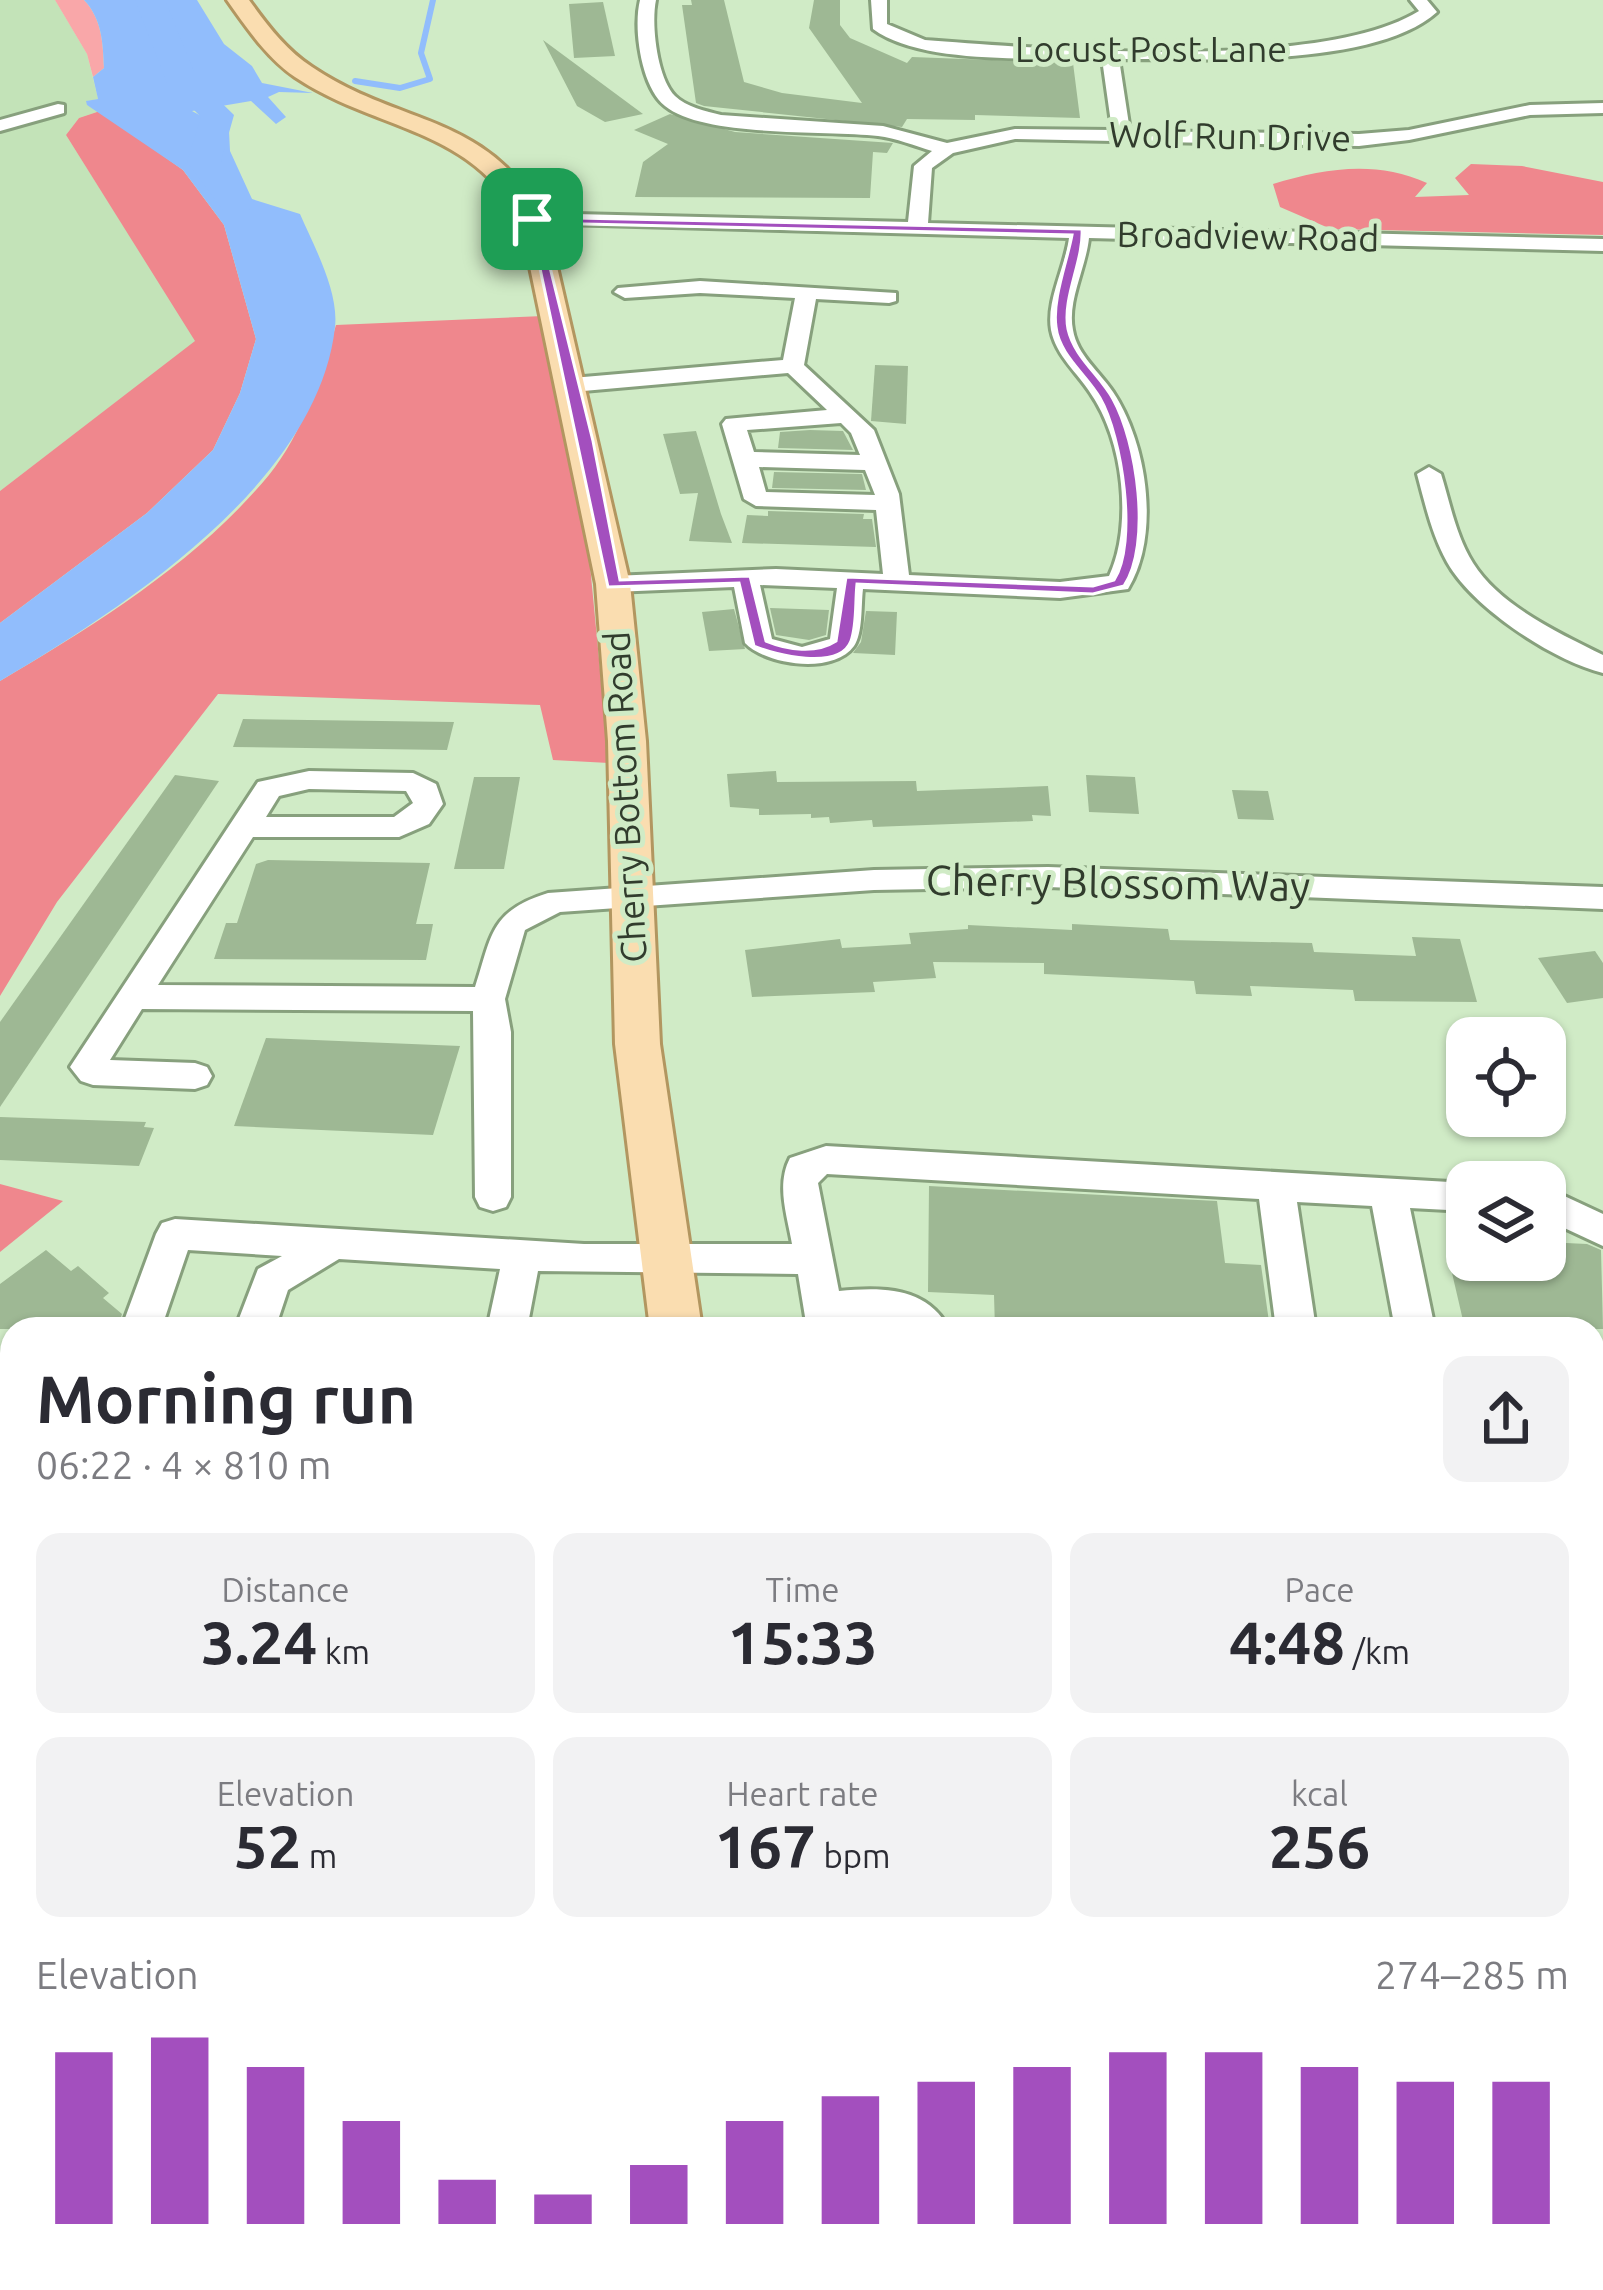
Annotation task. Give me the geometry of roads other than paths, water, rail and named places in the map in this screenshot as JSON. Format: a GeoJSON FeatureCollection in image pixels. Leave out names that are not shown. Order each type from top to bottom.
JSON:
{"type":"FeatureCollection","features":[{"type":"Feature","properties":{"kind":"main road","name":"Cherry Bottom Road"},"geometry":{"type":"LineString","coordinates":[[238,0],[265,39],[307,75],[439,129],[494,162],[526,202],[532,219],[614,584],[634,896],[635,1006],[674,1317]]}},
{"type":"Feature","properties":{"kind":"street"},"geometry":{"type":"LineString","coordinates":[[647,0],[656,81],[670,102],[691,112],[756,124],[883,130],[946,149]]}},
{"type":"Feature","properties":{"kind":"street","name":"Locust Post Lane"},"geometry":{"type":"LineString","coordinates":[[879,0],[879,26],[894,37],[923,45],[1262,53],[1337,46],[1420,25],[1429,12],[1418,0]]}},
{"type":"Feature","properties":{"kind":"street"},"geometry":{"type":"LineString","coordinates":[[1109,52],[1122,135]]}},
{"type":"Feature","properties":{"kind":"street","name":"Wolf Run Drive"},"geometry":{"type":"LineString","coordinates":[[946,149],[1015,134],[1359,140],[1409,135],[1530,110],[1603,108]]}},
{"type":"Feature","properties":{"kind":"street"},"geometry":{"type":"LineString","coordinates":[[0,126],[58,109]]}},
{"type":"Feature","properties":{"kind":"street"},"geometry":{"type":"LineString","coordinates":[[919,227],[923,166],[946,149]]}},
{"type":"Feature","properties":{"kind":"street","name":"Broadview Road"},"geometry":{"type":"LineString","coordinates":[[532,219],[1603,244]]}},
{"type":"Feature","properties":{"kind":"street"},"geometry":{"type":"LineString","coordinates":[[614,584],[851,580],[1060,590],[1119,583],[1130,567],[1133,525],[1124,441],[1107,399],[1069,348],[1061,325],[1078,232]]}},
{"type":"Feature","properties":{"kind":"street"},"geometry":{"type":"LineString","coordinates":[[626,292],[700,287],[889,297]]}},
{"type":"Feature","properties":{"kind":"street"},"geometry":{"type":"LineString","coordinates":[[794,366],[807,290]]}},
{"type":"Feature","properties":{"kind":"street"},"geometry":{"type":"LineString","coordinates":[[572,386],[794,366],[862,430],[888,503],[897,582]]}},
{"type":"Feature","properties":{"kind":"street"},"geometry":{"type":"LineString","coordinates":[[845,416],[734,424],[756,499],[888,503]]}},
{"type":"Feature","properties":{"kind":"street"},"geometry":{"type":"LineString","coordinates":[[743,459],[877,463]]}},
{"type":"Feature","properties":{"kind":"street"},"geometry":{"type":"LineString","coordinates":[[1429,474],[1443,520],[1469,576],[1550,639],[1603,665]]}},
{"type":"Feature","properties":{"kind":"street"},"geometry":{"type":"LineString","coordinates":[[746,579],[759,643],[780,652],[817,654],[838,649],[843,642],[851,580]]}},
{"type":"Feature","properties":{"kind":"street"},"geometry":{"type":"LineString","coordinates":[[196,1076],[92,1072],[87,1067],[244,827],[269,790],[309,780],[413,782],[425,791],[428,804],[418,817],[399,827],[244,827]]}},
{"type":"Feature","properties":{"kind":"street","name":"Cherry Blossom Way"},"geometry":{"type":"LineString","coordinates":[[488,999],[511,924],[533,909],[560,901],[874,880],[1048,877],[1603,898]]}},
{"type":"Feature","properties":{"kind":"street"},"geometry":{"type":"LineString","coordinates":[[133,997],[488,999],[494,1032],[493,1196]]}},
{"type":"Feature","properties":{"kind":"street"},"geometry":{"type":"LineString","coordinates":[[825,1317],[800,1183],[803,1168],[826,1160],[1446,1196]]}},
{"type":"Feature","properties":{"kind":"street"},"geometry":{"type":"LineString","coordinates":[[1276,1186],[1294,1317]]}},
{"type":"Feature","properties":{"kind":"street"},"geometry":{"type":"LineString","coordinates":[[1388,1193],[1412,1317]]}},
{"type":"Feature","properties":{"kind":"street"},"geometry":{"type":"LineString","coordinates":[[1566,1212],[1603,1231]]}},
{"type":"Feature","properties":{"kind":"street"},"geometry":{"type":"LineString","coordinates":[[145,1317],[175,1234],[522,1256],[814,1259]]}},
{"type":"Feature","properties":{"kind":"street"},"geometry":{"type":"LineString","coordinates":[[260,1317],[272,1280],[337,1242]]}},
{"type":"Feature","properties":{"kind":"street"},"geometry":{"type":"LineString","coordinates":[[509,1317],[522,1256]]}},
{"type":"Feature","properties":{"kind":"street"},"geometry":{"type":"LineString","coordinates":[[831,1317],[899,1306],[922,1317]]}},
{"type":"Feature","properties":{"kind":"water"},"geometry":{"type":"Polygon","coordinates":[[[84,0],[197,0],[224,44],[252,66],[262,83],[313,93],[279,92],[268,97],[286,117],[276,124],[251,101],[192,111],[229,131],[230,151],[252,199],[300,214],[329,284],[335,327],[321,384],[293,438],[254,489],[155,578],[0,681],[0,623],[147,513],[213,450],[240,393],[256,339],[224,225],[183,170],[87,105],[86,101],[98,99],[93,77],[104,68],[98,23],[84,0]]]}},
{"type":"Feature","properties":{"kind":"waterway"},"geometry":{"type":"LineString","coordinates":[[150,0],[183,83],[218,115],[204,162],[236,202]]}},
{"type":"Feature","properties":{"kind":"waterway"},"geometry":{"type":"LineString","coordinates":[[355,81],[400,88],[430,79],[421,53],[433,0]]}}]}
